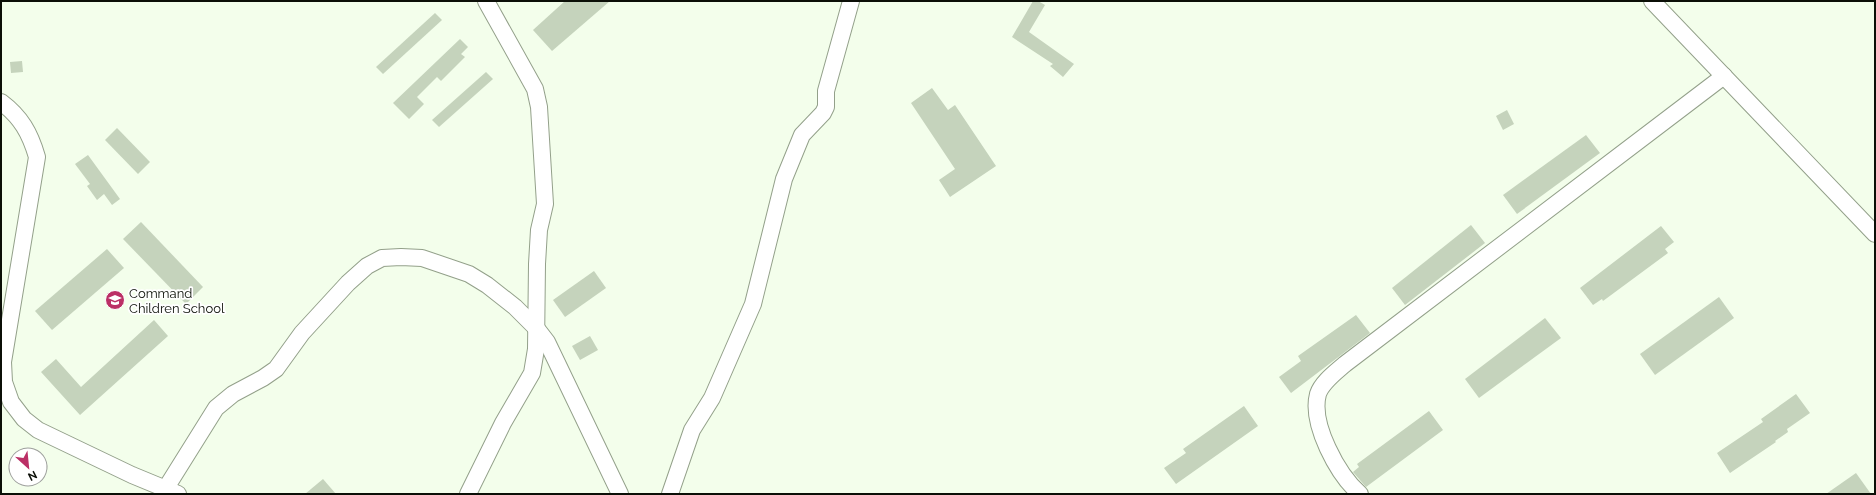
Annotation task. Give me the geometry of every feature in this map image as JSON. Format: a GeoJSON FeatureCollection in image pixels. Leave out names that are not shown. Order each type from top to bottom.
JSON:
{"type":"FeatureCollection","features":[{"type":"Feature","properties":{"kind":"street"},"geometry":{"type":"LineString","coordinates":[[468,494],[503,423],[532,373],[536,349],[537,329],[537,264],[539,230],[545,204],[539,107],[535,88],[486,1]]}},
{"type":"Feature","properties":{"kind":"street"},"geometry":{"type":"LineString","coordinates":[[670,494],[692,430],[712,398],[753,304],[784,179],[802,135],[823,113],[826,107],[826,91],[851,1]]}},
{"type":"Feature","properties":{"kind":"street"},"geometry":{"type":"LineString","coordinates":[[1652,1],[1875,234]]}},
{"type":"Feature","properties":{"kind":"street"},"geometry":{"type":"LineString","coordinates":[[1360,494],[1346,480],[1334,463],[1319,420],[1317,408],[1318,393],[1328,379],[1345,364],[1724,76]]}},
{"type":"Feature","properties":{"kind":"street"},"geometry":{"type":"LineString","coordinates":[[1,102],[21,121],[31,137],[36,157],[3,362],[4,382],[11,402],[24,419],[38,430],[132,475],[172,491],[216,408],[233,394],[264,378],[276,369],[302,333],[348,283],[367,266],[382,258],[422,258],[469,274],[487,285],[515,307],[537,329],[547,342],[620,494]]}},
{"type":"Feature","properties":{"kind":"building"},"geometry":{"type":"Polygon","coordinates":[[[565,1],[610,1],[552,51],[533,30],[565,1]]]}},
{"type":"Feature","properties":{"kind":"building"},"geometry":{"type":"Polygon","coordinates":[[[1033,1],[1038,1],[1045,5],[1029,32],[1074,64],[1063,77],[1050,66],[1053,64],[1012,37],[1033,1]]]}},
{"type":"Feature","properties":{"kind":"building"},"geometry":{"type":"Polygon","coordinates":[[[435,13],[442,20],[383,74],[376,67],[435,13]]]}},
{"type":"Feature","properties":{"kind":"building"},"geometry":{"type":"Polygon","coordinates":[[[460,39],[468,47],[461,54],[465,57],[441,81],[437,77],[417,97],[424,104],[409,119],[393,103],[460,39]]]}},
{"type":"Feature","properties":{"kind":"building"},"geometry":{"type":"Polygon","coordinates":[[[22,61],[23,72],[11,73],[10,62],[22,61]]]}},
{"type":"Feature","properties":{"kind":"building"},"geometry":{"type":"Polygon","coordinates":[[[486,72],[493,79],[439,127],[432,120],[486,72]]]}},
{"type":"Feature","properties":{"kind":"building"},"geometry":{"type":"Polygon","coordinates":[[[932,88],[948,110],[955,105],[996,166],[950,197],[939,180],[955,169],[911,103],[932,88]]]}},
{"type":"Feature","properties":{"kind":"building"},"geometry":{"type":"Polygon","coordinates":[[[1507,110],[1514,124],[1503,130],[1496,116],[1507,110]]]}},
{"type":"Feature","properties":{"kind":"building"},"geometry":{"type":"Polygon","coordinates":[[[117,128],[150,162],[138,174],[105,140],[117,128]]]}},
{"type":"Feature","properties":{"kind":"building"},"geometry":{"type":"Polygon","coordinates":[[[1586,135],[1600,153],[1517,214],[1503,195],[1586,135]]]}},
{"type":"Feature","properties":{"kind":"building"},"geometry":{"type":"Polygon","coordinates":[[[88,155],[120,199],[112,205],[104,194],[97,200],[87,186],[90,184],[75,164],[88,155]]]}},
{"type":"Feature","properties":{"kind":"building"},"geometry":{"type":"Polygon","coordinates":[[[141,222],[203,287],[186,304],[123,239],[141,222]]]}},
{"type":"Feature","properties":{"kind":"building"},"geometry":{"type":"Polygon","coordinates":[[[1471,225],[1485,243],[1405,305],[1392,288],[1471,225]]]}},
{"type":"Feature","properties":{"kind":"building"},"geometry":{"type":"Polygon","coordinates":[[[1661,226],[1674,242],[1665,249],[1668,253],[1603,301],[1602,299],[1593,305],[1580,288],[1661,226]]]}},
{"type":"Feature","properties":{"kind":"building"},"geometry":{"type":"Polygon","coordinates":[[[107,249],[124,268],[52,330],[35,311],[107,249]]]}},
{"type":"Feature","properties":{"kind":"building"},"geometry":{"type":"Polygon","coordinates":[[[594,271],[606,288],[565,317],[553,300],[594,271]]]}},
{"type":"Feature","properties":{"kind":"building"},"geometry":{"type":"Polygon","coordinates":[[[1719,297],[1734,318],[1655,375],[1640,354],[1719,297]]]}},
{"type":"Feature","properties":{"kind":"building"},"geometry":{"type":"Polygon","coordinates":[[[1356,315],[1370,333],[1291,393],[1279,377],[1301,361],[1298,356],[1356,315]]]}},
{"type":"Feature","properties":{"kind":"building"},"geometry":{"type":"Polygon","coordinates":[[[1545,318],[1561,338],[1479,398],[1465,379],[1545,318]]]}},
{"type":"Feature","properties":{"kind":"building"},"geometry":{"type":"Polygon","coordinates":[[[154,320],[168,336],[80,415],[41,372],[56,359],[81,387],[154,320]]]}},
{"type":"Feature","properties":{"kind":"building"},"geometry":{"type":"Polygon","coordinates":[[[590,336],[598,350],[580,360],[572,346],[590,336]]]}},
{"type":"Feature","properties":{"kind":"building"},"geometry":{"type":"Polygon","coordinates":[[[1796,394],[1810,413],[1787,429],[1788,432],[1775,441],[1776,442],[1730,473],[1717,453],[1763,422],[1761,419],[1796,394]]]}},
{"type":"Feature","properties":{"kind":"building"},"geometry":{"type":"Polygon","coordinates":[[[1244,406],[1258,426],[1176,484],[1164,468],[1186,453],[1183,449],[1244,406]]]}},
{"type":"Feature","properties":{"kind":"building"},"geometry":{"type":"Polygon","coordinates":[[[1429,411],[1443,430],[1366,487],[1353,472],[1359,467],[1357,464],[1429,411]]]}},
{"type":"Feature","properties":{"kind":"building"},"geometry":{"type":"Polygon","coordinates":[[[1856,473],[1871,494],[1826,494],[1856,473]]]}},
{"type":"Feature","properties":{"kind":"building"},"geometry":{"type":"Polygon","coordinates":[[[323,479],[336,494],[305,494],[323,479]]]}},
{"type":"Feature","properties":{"kind":"place","name":"Command Children School"},"geometry":{"type":"Point","coordinates":[115,300]}}]}
